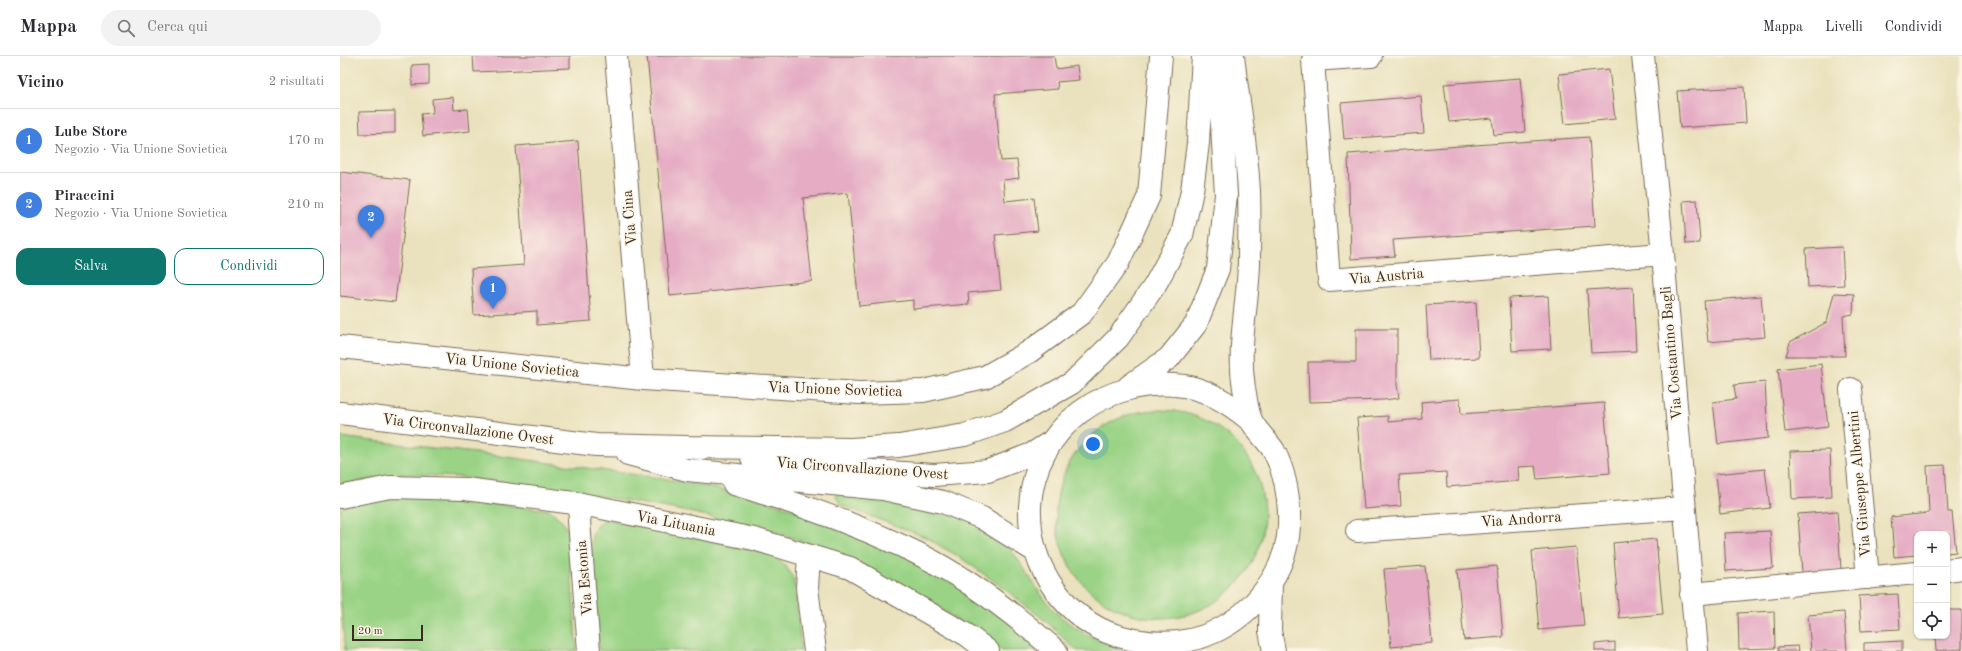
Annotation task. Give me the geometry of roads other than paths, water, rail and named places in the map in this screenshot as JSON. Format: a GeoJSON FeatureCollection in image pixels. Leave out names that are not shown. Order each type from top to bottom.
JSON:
{"type":"FeatureCollection","features":[{"type":"Feature","properties":{"kind":"street","name":"Via Cina"},"geometry":{"type":"LineString","coordinates":[[616,56],[643,379]]}},
{"type":"Feature","properties":{"kind":"street","name":"Via Unione Sovietica"},"geometry":{"type":"LineString","coordinates":[[340,347],[643,379],[859,393],[923,391],[985,377],[1029,352],[1082,313],[1118,263],[1149,196],[1161,56]]}},
{"type":"Feature","properties":{"kind":"street"},"geometry":{"type":"LineString","coordinates":[[686,447],[851,449],[906,445],[965,435],[1005,421],[1072,383],[1118,338],[1155,286],[1182,235],[1192,191],[1198,144],[1203,56]]}},
{"type":"Feature","properties":{"kind":"street"},"geometry":{"type":"LineString","coordinates":[[1125,389],[1168,358],[1196,324],[1218,269],[1226,195],[1218,56]]}},
{"type":"Feature","properties":{"kind":"street"},"geometry":{"type":"LineString","coordinates":[[1233,56],[1249,191],[1249,268],[1241,338],[1244,386],[1251,421]]}},
{"type":"Feature","properties":{"kind":"street","name":"Via Austria"},"geometry":{"type":"LineString","coordinates":[[1371,56],[1313,60],[1329,280],[1663,254]]}},
{"type":"Feature","properties":{"kind":"street","name":"Via Costantino Bagli"},"geometry":{"type":"LineString","coordinates":[[1643,56],[1663,254],[1697,651]]}},
{"type":"Feature","properties":{"kind":"street"},"geometry":{"type":"LineString","coordinates":[[1150,384],[1186,386],[1223,400],[1251,421],[1272,448],[1283,472],[1290,503],[1289,533],[1280,565],[1271,582],[1260,597],[1241,615],[1212,633],[1160,647],[1137,642],[1105,632],[1083,619],[1063,602],[1046,578],[1035,552],[1030,522],[1031,494],[1040,464],[1051,442],[1069,420],[1098,399],[1125,389],[1150,384]]}},
{"type":"Feature","properties":{"kind":"street","name":"Via Giuseppe Albertini"},"geometry":{"type":"LineString","coordinates":[[1850,389],[1868,578]]}},
{"type":"Feature","properties":{"kind":"street","name":"Via Circonvallazione Ovest"},"geometry":{"type":"LineString","coordinates":[[340,413],[596,445],[686,447],[797,466],[934,475],[988,471],[1032,454],[1051,442]]}},
{"type":"Feature","properties":{"kind":"street","name":"Via Circonvallazione Ovest"},"geometry":{"type":"LineString","coordinates":[[596,445],[687,470],[883,489],[943,502],[982,518],[1035,552]]}},
{"type":"Feature","properties":{"kind":"street"},"geometry":{"type":"LineString","coordinates":[[687,470],[787,500],[903,546],[991,598],[1031,629],[1056,651]]}},
{"type":"Feature","properties":{"kind":"street","name":"Via Lituania"},"geometry":{"type":"LineString","coordinates":[[340,497],[390,487],[465,489],[582,504],[754,539],[850,568],[967,635],[988,651]]}},
{"type":"Feature","properties":{"kind":"street","name":"Via Estonia"},"geometry":{"type":"LineString","coordinates":[[582,504],[579,521],[589,651]]}},
{"type":"Feature","properties":{"kind":"street","name":"Via Andorra"},"geometry":{"type":"LineString","coordinates":[[1357,531],[1684,508]]}},
{"type":"Feature","properties":{"kind":"street"},"geometry":{"type":"LineString","coordinates":[[809,556],[807,588],[815,651]]}},
{"type":"Feature","properties":{"kind":"street"},"geometry":{"type":"LineString","coordinates":[[1950,570],[1962,568]]}},
{"type":"Feature","properties":{"kind":"street","name":"Via Giuseppe Albertini"},"geometry":{"type":"LineString","coordinates":[[1691,594],[1914,573]]}},
{"type":"Feature","properties":{"kind":"street"},"geometry":{"type":"LineString","coordinates":[[1271,582],[1270,631],[1274,651]]}},
{"type":"Feature","properties":{"kind":"place","name":"Piraccini"},"geometry":{"type":"Point","coordinates":[371,238]}},
{"type":"Feature","properties":{"kind":"place","name":"Lube Store"},"geometry":{"type":"Point","coordinates":[493,309]}}]}
